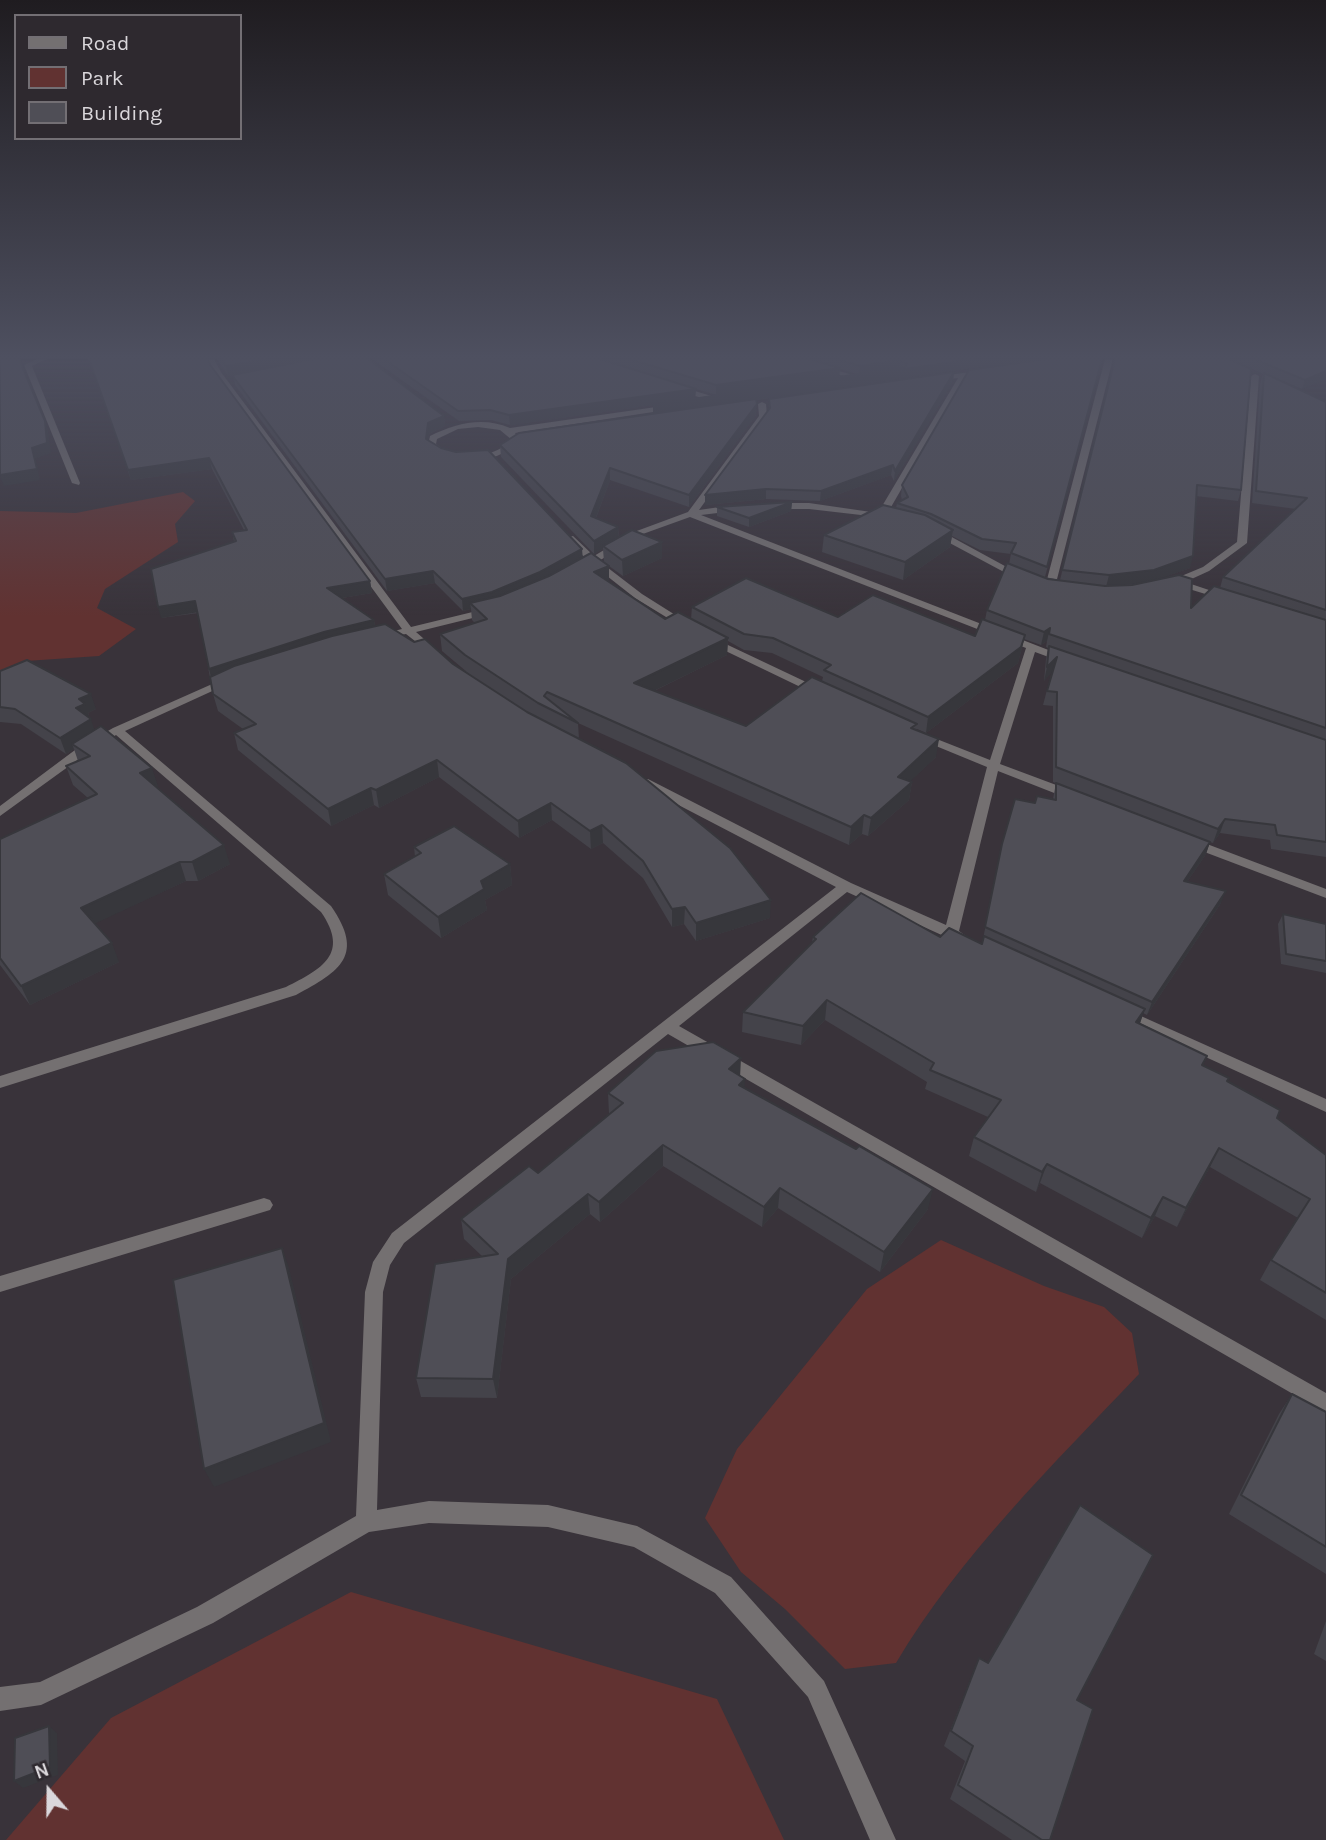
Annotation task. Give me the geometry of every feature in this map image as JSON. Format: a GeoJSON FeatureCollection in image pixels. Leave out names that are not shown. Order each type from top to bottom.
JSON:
{"type":"FeatureCollection","features":[{"type":"Feature","properties":{"kind":"street"},"geometry":{"type":"LineString","coordinates":[[61,445],[76,483]]}},
{"type":"Feature","properties":{"kind":"street"},"geometry":{"type":"LineString","coordinates":[[276,445],[409,631],[440,658]]}},
{"type":"Feature","properties":{"kind":"street"},"geometry":{"type":"LineString","coordinates":[[432,445],[436,450],[466,457],[492,455],[513,445]]}},
{"type":"Feature","properties":{"kind":"street"},"geometry":{"type":"LineString","coordinates":[[691,514],[742,445]]}},
{"type":"Feature","properties":{"kind":"street"},"geometry":{"type":"LineString","coordinates":[[881,516],[923,445]]}},
{"type":"Feature","properties":{"kind":"street"},"geometry":{"type":"LineString","coordinates":[[1050,587],[1087,445]]}},
{"type":"Feature","properties":{"kind":"street"},"geometry":{"type":"LineString","coordinates":[[1163,586],[1206,569],[1242,543],[1250,445]]}},
{"type":"Feature","properties":{"kind":"street"},"geometry":{"type":"LineString","coordinates":[[492,455],[501,465]]}},
{"type":"Feature","properties":{"kind":"street"},"geometry":{"type":"LineString","coordinates":[[764,506],[809,506],[892,518]]}},
{"type":"Feature","properties":{"kind":"street"},"geometry":{"type":"LineString","coordinates":[[572,573],[623,541],[656,525],[715,509],[751,507]]}},
{"type":"Feature","properties":{"kind":"street"},"geometry":{"type":"LineString","coordinates":[[691,514],[1082,666]]}},
{"type":"Feature","properties":{"kind":"street"},"geometry":{"type":"LineString","coordinates":[[928,529],[951,538],[996,567],[1027,580]]}},
{"type":"Feature","properties":{"kind":"street"},"geometry":{"type":"LineString","coordinates":[[565,533],[593,562],[657,609],[719,645],[834,699]]}},
{"type":"Feature","properties":{"kind":"street"},"geometry":{"type":"LineString","coordinates":[[1177,582],[1239,602]]}},
{"type":"Feature","properties":{"kind":"street"},"geometry":{"type":"LineString","coordinates":[[1038,583],[1062,589]]}},
{"type":"Feature","properties":{"kind":"street"},"geometry":{"type":"LineString","coordinates":[[370,639],[497,608]]}},
{"type":"Feature","properties":{"kind":"street"},"geometry":{"type":"LineString","coordinates":[[951,934],[994,765],[1031,648]]}},
{"type":"Feature","properties":{"kind":"street"},"geometry":{"type":"LineString","coordinates":[[0,811],[79,753],[117,730],[243,674]]}},
{"type":"Feature","properties":{"kind":"street"},"geometry":{"type":"LineString","coordinates":[[0,1082],[291,991],[319,977],[338,960],[343,944],[336,921],[326,909],[117,730]]}},
{"type":"Feature","properties":{"kind":"street"},"geometry":{"type":"LineString","coordinates":[[906,730],[1084,800]]}},
{"type":"Feature","properties":{"kind":"street"},"geometry":{"type":"LineString","coordinates":[[630,775],[846,886],[976,945]]}},
{"type":"Feature","properties":{"kind":"street"},"geometry":{"type":"LineString","coordinates":[[1173,834],[1326,894]]}},
{"type":"Feature","properties":{"kind":"street"},"geometry":{"type":"LineString","coordinates":[[366,1522],[374,1292],[382,1262],[398,1238],[846,886]]}},
{"type":"Feature","properties":{"kind":"street"},"geometry":{"type":"LineString","coordinates":[[1114,1009],[1326,1106]]}},
{"type":"Feature","properties":{"kind":"street"},"geometry":{"type":"LineString","coordinates":[[667,1026],[1326,1405]]}},
{"type":"Feature","properties":{"kind":"street"},"geometry":{"type":"LineString","coordinates":[[0,1284],[264,1205]]}},
{"type":"Feature","properties":{"kind":"street"},"geometry":{"type":"LineString","coordinates":[[0,1699],[41,1693],[192,1621],[366,1522],[429,1512],[548,1516],[637,1537],[723,1585],[816,1689],[883,1840]]}},
{"type":"Feature","properties":{"kind":"green space"},"geometry":{"type":"Polygon","coordinates":[[[183,492],[195,501],[175,524],[178,542],[105,589],[97,608],[136,629],[99,656],[26,661],[0,673],[0,511],[76,513],[183,492]]]}},
{"type":"Feature","properties":{"kind":"green space"},"geometry":{"type":"Polygon","coordinates":[[[941,1240],[1044,1286],[1104,1307],[1132,1333],[1139,1374],[1009,1512],[949,1585],[896,1663],[845,1669],[785,1609],[741,1572],[705,1518],[737,1449],[867,1289],[941,1240]]]}},
{"type":"Feature","properties":{"kind":"green space"},"geometry":{"type":"Polygon","coordinates":[[[351,1592],[717,1699],[784,1840],[6,1840],[111,1718],[351,1592]]]}},
{"type":"Feature","properties":{"kind":"building"},"geometry":{"type":"Polygon","coordinates":[[[0,445],[41,445],[32,448],[37,469],[0,475],[0,445]]]}},
{"type":"Feature","properties":{"kind":"building"},"geometry":{"type":"Polygon","coordinates":[[[119,445],[269,445],[370,581],[327,588],[374,620],[324,632],[209,669],[195,601],[158,607],[151,569],[236,541],[232,532],[247,530],[209,458],[128,470],[119,445]]]}},
{"type":"Feature","properties":{"kind":"building"},"geometry":{"type":"Polygon","coordinates":[[[284,445],[436,445],[456,452],[488,450],[582,549],[540,572],[492,592],[462,599],[433,571],[385,579],[284,445]]]}},
{"type":"Feature","properties":{"kind":"building"},"geometry":{"type":"Polygon","coordinates":[[[500,445],[726,445],[689,495],[610,468],[591,516],[618,527],[594,541],[500,445]]]}},
{"type":"Feature","properties":{"kind":"building"},"geometry":{"type":"Polygon","coordinates":[[[742,445],[911,445],[895,471],[893,465],[821,491],[766,489],[705,495],[742,445]]]}},
{"type":"Feature","properties":{"kind":"building"},"geometry":{"type":"Polygon","coordinates":[[[925,445],[1079,445],[1047,567],[1011,553],[1016,543],[982,539],[931,514],[897,503],[908,497],[902,485],[925,445]]]}},
{"type":"Feature","properties":{"kind":"building"},"geometry":{"type":"Polygon","coordinates":[[[1093,445],[1245,445],[1241,490],[1197,485],[1193,556],[1154,570],[1109,575],[1062,570],[1093,445]]]}},
{"type":"Feature","properties":{"kind":"building"},"geometry":{"type":"Polygon","coordinates":[[[1259,445],[1326,445],[1326,610],[1223,577],[1307,498],[1256,491],[1259,445]]]}},
{"type":"Feature","properties":{"kind":"building"},"geometry":{"type":"Polygon","coordinates":[[[792,502],[749,518],[717,507],[792,502]]]}},
{"type":"Feature","properties":{"kind":"building"},"geometry":{"type":"Polygon","coordinates":[[[883,505],[925,515],[953,530],[905,562],[824,535],[883,505]]]}},
{"type":"Feature","properties":{"kind":"building"},"geometry":{"type":"Polygon","coordinates":[[[632,530],[662,542],[622,560],[603,546],[632,530]]]}},
{"type":"Feature","properties":{"kind":"building"},"geometry":{"type":"Polygon","coordinates":[[[591,553],[609,566],[594,572],[665,619],[678,612],[728,638],[634,683],[746,726],[812,677],[917,724],[911,728],[939,739],[898,777],[912,782],[871,818],[864,815],[851,827],[547,692],[544,696],[578,723],[538,703],[465,655],[440,634],[487,619],[470,603],[500,596],[549,576],[591,553]]]}},
{"type":"Feature","properties":{"kind":"building"},"geometry":{"type":"Polygon","coordinates":[[[1007,563],[1048,579],[1105,586],[1132,585],[1179,575],[1192,579],[1191,608],[1214,586],[1326,620],[1326,728],[1049,634],[1050,628],[1044,632],[987,610],[1007,563]]]}},
{"type":"Feature","properties":{"kind":"building"},"geometry":{"type":"Polygon","coordinates":[[[746,578],[838,617],[873,595],[975,636],[982,619],[1025,635],[1021,647],[928,717],[824,670],[831,665],[773,638],[744,634],[692,607],[746,578]]]}},
{"type":"Feature","properties":{"kind":"building"},"geometry":{"type":"Polygon","coordinates":[[[385,624],[414,642],[425,639],[453,664],[527,712],[626,763],[730,848],[771,900],[696,923],[685,907],[672,909],[643,861],[602,825],[590,831],[551,803],[518,821],[437,760],[376,790],[371,788],[328,809],[234,733],[256,724],[213,694],[210,677],[234,666],[332,636],[385,624]]]}},
{"type":"Feature","properties":{"kind":"building"},"geometry":{"type":"Polygon","coordinates":[[[1049,646],[1326,740],[1326,842],[1277,835],[1275,825],[1225,819],[1218,829],[1056,767],[1057,692],[1047,691],[1057,657],[1047,667],[1049,646]]]}},
{"type":"Feature","properties":{"kind":"building"},"geometry":{"type":"Polygon","coordinates":[[[27,660],[91,694],[79,699],[85,704],[76,708],[91,719],[60,738],[15,709],[0,707],[0,671],[27,660]]]}},
{"type":"Feature","properties":{"kind":"building"},"geometry":{"type":"Polygon","coordinates":[[[101,726],[152,768],[140,773],[224,845],[192,862],[180,862],[81,908],[112,943],[21,986],[0,958],[0,839],[97,794],[66,766],[90,756],[72,744],[101,726]]]}},
{"type":"Feature","properties":{"kind":"building"},"geometry":{"type":"Polygon","coordinates":[[[1056,783],[1210,842],[1184,881],[1226,891],[1152,1002],[985,927],[1002,844],[1015,799],[1035,803],[1037,796],[1056,800],[1056,783]]]}},
{"type":"Feature","properties":{"kind":"building"},"geometry":{"type":"Polygon","coordinates":[[[454,826],[510,864],[481,881],[484,889],[438,917],[384,874],[421,853],[414,847],[454,826]]]}},
{"type":"Feature","properties":{"kind":"building"},"geometry":{"type":"Polygon","coordinates":[[[861,893],[940,937],[949,928],[982,944],[984,936],[1145,1009],[1136,1022],[1207,1056],[1202,1065],[1229,1078],[1227,1081],[1280,1110],[1277,1118],[1326,1155],[1326,1293],[1271,1260],[1310,1199],[1219,1148],[1186,1208],[1163,1197],[1151,1218],[1047,1164],[1042,1172],[974,1137],[1001,1100],[930,1070],[934,1063],[827,1000],[803,1026],[743,1012],[816,939],[813,937],[861,893]]]}},
{"type":"Feature","properties":{"kind":"building"},"geometry":{"type":"Polygon","coordinates":[[[1283,914],[1326,924],[1326,961],[1286,954],[1283,914]]]}},
{"type":"Feature","properties":{"kind":"building"},"geometry":{"type":"Polygon","coordinates":[[[713,1042],[741,1058],[729,1069],[745,1079],[739,1085],[856,1149],[859,1146],[933,1189],[884,1252],[780,1188],[764,1207],[663,1145],[599,1202],[588,1194],[508,1259],[493,1379],[416,1378],[435,1264],[498,1254],[461,1219],[529,1166],[538,1173],[623,1103],[608,1093],[656,1051],[713,1042]]]}},
{"type":"Feature","properties":{"kind":"building"},"geometry":{"type":"Polygon","coordinates":[[[282,1248],[324,1423],[204,1469],[173,1280],[282,1248]]]}},
{"type":"Feature","properties":{"kind":"building"},"geometry":{"type":"Polygon","coordinates":[[[1292,1394],[1326,1412],[1326,1547],[1241,1495],[1292,1394]]]}},
{"type":"Feature","properties":{"kind":"building"},"geometry":{"type":"Polygon","coordinates":[[[1080,1505],[1153,1555],[1077,1700],[1093,1709],[1050,1840],[1042,1840],[958,1785],[973,1746],[951,1731],[979,1658],[988,1663],[1080,1505]]]}},
{"type":"Feature","properties":{"kind":"building"},"geometry":{"type":"Polygon","coordinates":[[[49,1726],[50,1767],[14,1781],[15,1738],[49,1726]]]}}]}
